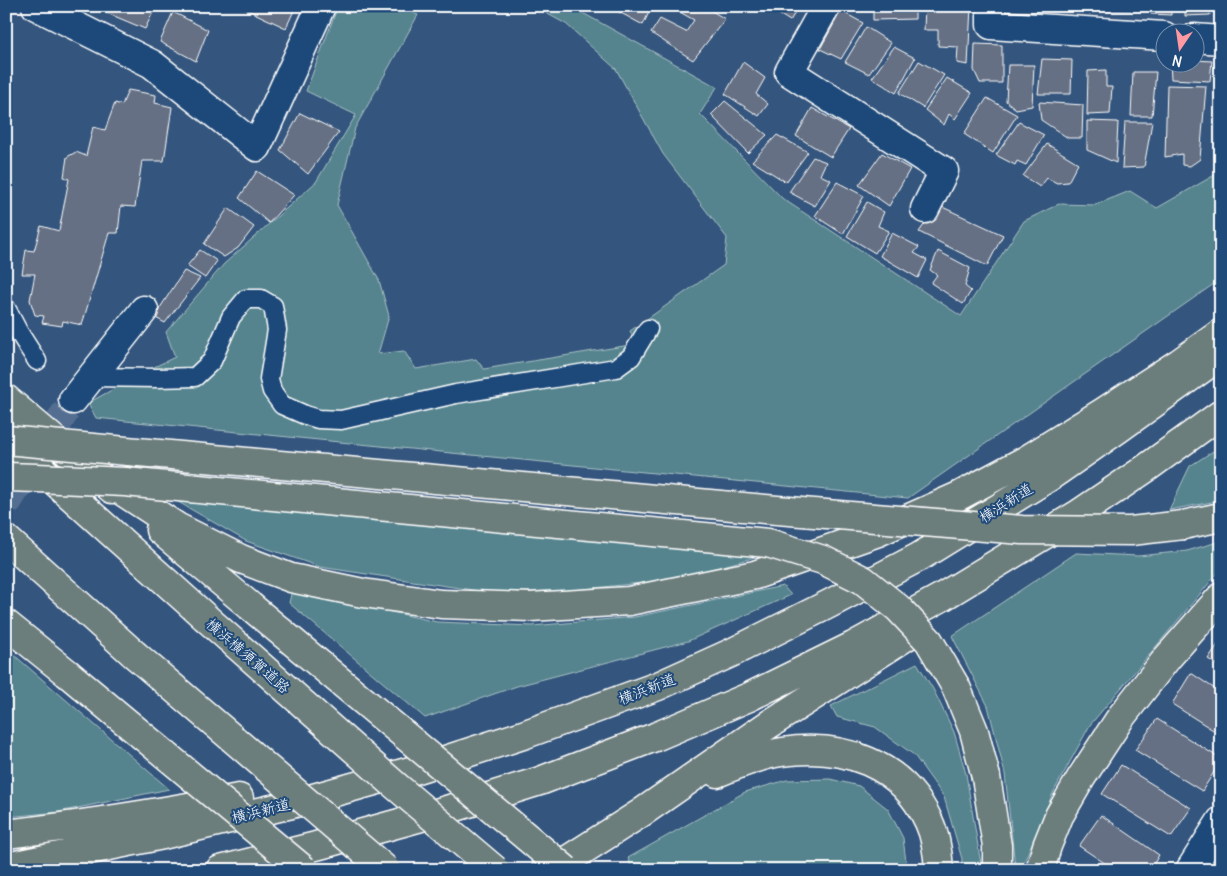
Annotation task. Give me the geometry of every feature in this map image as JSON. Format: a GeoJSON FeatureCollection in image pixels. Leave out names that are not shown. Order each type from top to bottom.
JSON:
{"type":"FeatureCollection","features":[{"type":"Feature","properties":{"kind":"highway"},"geometry":{"type":"LineString","coordinates":[[85,467],[177,527],[241,559],[291,578],[363,593],[440,604],[530,606],[629,601],[755,574],[878,532],[959,496],[1028,459],[1094,418],[1179,363],[1221,332]]}},
{"type":"Feature","properties":{"kind":"highway","name":"横浜新道"},"geometry":{"type":"LineString","coordinates":[[6,867],[173,832],[288,805],[414,770],[523,735],[658,686],[731,653],[919,556],[1049,477],[1221,355]]}},
{"type":"Feature","properties":{"kind":"highway"},"geometry":{"type":"LineString","coordinates":[[6,399],[566,870]]}},
{"type":"Feature","properties":{"kind":"highway"},"geometry":{"type":"LineString","coordinates":[[220,870],[443,811],[540,781],[655,738],[749,698],[853,646],[942,597],[1076,515],[1145,470],[1221,414]]}},
{"type":"Feature","properties":{"kind":"highway"},"geometry":{"type":"LineString","coordinates":[[6,438],[736,506],[1022,530],[1131,531],[1183,525],[1221,517]]}},
{"type":"Feature","properties":{"kind":"highway","name":"横浜横須賀道路"},"geometry":{"type":"LineString","coordinates":[[6,438],[396,786],[495,870]]}},
{"type":"Feature","properties":{"kind":"highway"},"geometry":{"type":"LineString","coordinates":[[6,477],[126,482],[768,543],[823,560],[863,580],[898,608],[929,641],[956,687],[971,722],[986,777],[996,846],[997,870]]}},
{"type":"Feature","properties":{"kind":"highway"},"geometry":{"type":"LineString","coordinates":[[546,870],[569,858],[641,813],[768,725],[946,610],[1076,515]]}},
{"type":"Feature","properties":{"kind":"highway"},"geometry":{"type":"LineString","coordinates":[[6,539],[134,654],[386,870]]}},
{"type":"Feature","properties":{"kind":"highway"},"geometry":{"type":"LineString","coordinates":[[1040,870],[1059,816],[1086,770],[1122,717],[1168,657],[1221,597]]}},
{"type":"Feature","properties":{"kind":"highway"},"geometry":{"type":"LineString","coordinates":[[6,624],[304,870]]}},
{"type":"Feature","properties":{"kind":"highway"},"geometry":{"type":"LineString","coordinates":[[6,834],[48,830],[146,815],[262,794],[518,720],[658,686]]}},
{"type":"Feature","properties":{"kind":"highway"},"geometry":{"type":"LineString","coordinates":[[641,813],[707,777],[758,758],[781,752],[804,750],[843,754],[875,764],[897,778],[916,798],[930,822],[937,847],[939,870]]}},
{"type":"Feature","properties":{"kind":"street"},"geometry":{"type":"LineString","coordinates":[[36,6],[152,64],[257,147],[321,6]]}},
{"type":"Feature","properties":{"kind":"street"},"geometry":{"type":"LineString","coordinates":[[826,6],[789,72],[944,171],[925,209]]}},
{"type":"Feature","properties":{"kind":"street"},"geometry":{"type":"LineString","coordinates":[[991,6],[991,25],[1154,35]]}},
{"type":"Feature","properties":{"kind":"street"},"geometry":{"type":"LineString","coordinates":[[1204,39],[1221,40]]}},
{"type":"Feature","properties":{"kind":"street"},"geometry":{"type":"LineString","coordinates":[[73,400],[144,310]]}},
{"type":"Feature","properties":{"kind":"street"},"geometry":{"type":"LineString","coordinates":[[93,343],[122,340]]}},
{"type":"Feature","properties":{"kind":"street"},"geometry":{"type":"LineString","coordinates":[[1190,870],[1221,821]]}},
{"type":"Feature","properties":{"kind":"lane"},"geometry":{"type":"LineString","coordinates":[[91,377],[157,378],[195,376],[212,360],[231,317],[246,299],[261,299],[273,306],[277,330],[269,379],[272,391],[282,405],[318,419],[341,420],[456,394],[616,368],[631,357],[648,329]]}},
{"type":"Feature","properties":{"kind":"lane"},"geometry":{"type":"LineString","coordinates":[[6,308],[37,361]]}},
{"type":"Feature","properties":{"kind":"green space"},"geometry":{"type":"Polygon","coordinates":[[[338,6],[399,6],[418,15],[355,128],[337,205],[379,280],[389,316],[378,354],[404,351],[416,369],[476,359],[484,369],[636,344],[630,331],[724,265],[727,238],[663,154],[616,69],[566,24],[533,6],[570,6],[717,87],[700,114],[783,199],[961,316],[1024,221],[1059,204],[1095,205],[1130,191],[1157,208],[1220,172],[1218,138],[1221,134],[1221,279],[908,498],[96,418],[88,403],[175,357],[166,332],[224,264],[316,182],[356,115],[306,91],[338,6]]]}},
{"type":"Feature","properties":{"kind":"green space"},"geometry":{"type":"Polygon","coordinates":[[[1221,446],[1221,498],[1212,502],[1169,510],[1190,466],[1221,446]]]}},
{"type":"Feature","properties":{"kind":"green space"},"geometry":{"type":"Polygon","coordinates":[[[166,495],[766,554],[712,569],[650,582],[574,590],[493,593],[320,567],[246,541],[166,495]]]}},
{"type":"Feature","properties":{"kind":"green space"},"geometry":{"type":"Polygon","coordinates":[[[1221,541],[1221,569],[1090,725],[1053,793],[1022,867],[1015,866],[1005,774],[988,706],[952,636],[1076,553],[1138,556],[1187,551],[1221,541]]]}},
{"type":"Feature","properties":{"kind":"green space"},"geometry":{"type":"Polygon","coordinates":[[[783,586],[791,595],[688,641],[517,686],[425,718],[289,603],[292,590],[437,622],[532,626],[635,617],[783,586]]]}},
{"type":"Feature","properties":{"kind":"green space"},"geometry":{"type":"Polygon","coordinates":[[[6,648],[169,789],[58,812],[6,817],[6,648]]]}},
{"type":"Feature","properties":{"kind":"green space"},"geometry":{"type":"Polygon","coordinates":[[[917,663],[933,689],[954,732],[966,774],[982,870],[961,870],[962,859],[944,797],[914,755],[875,727],[837,717],[831,706],[917,663]]]}},
{"type":"Feature","properties":{"kind":"green space"},"geometry":{"type":"Polygon","coordinates":[[[830,779],[859,786],[888,809],[903,838],[907,870],[632,870],[628,858],[745,792],[787,780],[830,779]]]}},
{"type":"Feature","properties":{"kind":"building"},"geometry":{"type":"Polygon","coordinates":[[[106,6],[156,6],[145,29],[107,13],[106,6]]]}},
{"type":"Feature","properties":{"kind":"building"},"geometry":{"type":"Polygon","coordinates":[[[239,6],[296,6],[286,28],[239,6]]]}},
{"type":"Feature","properties":{"kind":"building"},"geometry":{"type":"Polygon","coordinates":[[[608,6],[652,6],[643,25],[608,6]]]}},
{"type":"Feature","properties":{"kind":"building"},"geometry":{"type":"Polygon","coordinates":[[[680,6],[704,6],[725,19],[693,60],[651,33],[660,19],[686,32],[694,20],[678,11],[680,6]]]}},
{"type":"Feature","properties":{"kind":"building"},"geometry":{"type":"Polygon","coordinates":[[[766,6],[799,6],[790,21],[766,6]]]}},
{"type":"Feature","properties":{"kind":"building"},"geometry":{"type":"Polygon","coordinates":[[[873,6],[915,6],[915,19],[873,20],[873,6]]]}},
{"type":"Feature","properties":{"kind":"building"},"geometry":{"type":"Polygon","coordinates":[[[925,6],[971,6],[968,65],[957,63],[958,47],[938,46],[938,30],[924,30],[925,6]]]}},
{"type":"Feature","properties":{"kind":"building"},"geometry":{"type":"Polygon","coordinates":[[[1104,6],[1131,6],[1131,10],[1104,11],[1104,6]]]}},
{"type":"Feature","properties":{"kind":"building"},"geometry":{"type":"Polygon","coordinates":[[[1150,6],[1171,6],[1171,15],[1151,14],[1150,6]]]}},
{"type":"Feature","properties":{"kind":"building"},"geometry":{"type":"Polygon","coordinates":[[[1185,6],[1210,6],[1210,15],[1185,16],[1185,6]]]}},
{"type":"Feature","properties":{"kind":"building"},"geometry":{"type":"Polygon","coordinates":[[[841,11],[863,23],[841,59],[820,49],[841,11]]]}},
{"type":"Feature","properties":{"kind":"building"},"geometry":{"type":"Polygon","coordinates":[[[173,12],[208,30],[196,61],[160,42],[173,12]]]}},
{"type":"Feature","properties":{"kind":"building"},"geometry":{"type":"Polygon","coordinates":[[[866,27],[891,43],[869,74],[845,62],[866,27]]]}},
{"type":"Feature","properties":{"kind":"building"},"geometry":{"type":"Polygon","coordinates":[[[975,44],[1002,45],[1002,83],[980,83],[974,70],[975,44]]]}},
{"type":"Feature","properties":{"kind":"building"},"geometry":{"type":"Polygon","coordinates":[[[894,47],[915,58],[896,93],[872,78],[894,47]]]}},
{"type":"Feature","properties":{"kind":"building"},"geometry":{"type":"Polygon","coordinates":[[[1042,59],[1072,60],[1071,94],[1038,94],[1042,59]]]}},
{"type":"Feature","properties":{"kind":"building"},"geometry":{"type":"Polygon","coordinates":[[[919,61],[944,75],[923,108],[899,93],[919,61]]]}},
{"type":"Feature","properties":{"kind":"building"},"geometry":{"type":"Polygon","coordinates":[[[1204,61],[1212,61],[1210,81],[1171,79],[1171,72],[1204,72],[1204,61]]]}},
{"type":"Feature","properties":{"kind":"building"},"geometry":{"type":"Polygon","coordinates":[[[743,62],[765,78],[756,94],[768,104],[759,116],[725,94],[743,62]]]}},
{"type":"Feature","properties":{"kind":"building"},"geometry":{"type":"Polygon","coordinates":[[[1008,65],[1034,65],[1032,106],[1016,109],[1006,101],[1008,65]]]}},
{"type":"Feature","properties":{"kind":"building"},"geometry":{"type":"Polygon","coordinates":[[[1106,70],[1106,87],[1112,87],[1110,114],[1087,115],[1088,71],[1106,70]]]}},
{"type":"Feature","properties":{"kind":"building"},"geometry":{"type":"Polygon","coordinates":[[[1133,72],[1156,72],[1152,116],[1131,116],[1133,72]]]}},
{"type":"Feature","properties":{"kind":"building"},"geometry":{"type":"Polygon","coordinates":[[[947,78],[972,93],[955,119],[949,114],[944,125],[925,110],[947,78]]]}},
{"type":"Feature","properties":{"kind":"building"},"geometry":{"type":"Polygon","coordinates":[[[1167,85],[1206,86],[1200,159],[1190,166],[1182,165],[1182,154],[1165,157],[1167,85]]]}},
{"type":"Feature","properties":{"kind":"building"},"geometry":{"type":"Polygon","coordinates":[[[128,90],[156,95],[155,103],[172,107],[164,161],[142,161],[135,207],[121,206],[118,233],[109,233],[82,325],[63,321],[62,326],[42,323],[44,316],[35,315],[30,300],[35,274],[22,274],[26,250],[34,251],[41,226],[59,231],[69,179],[64,177],[67,157],[76,152],[86,156],[93,127],[105,130],[115,103],[122,105],[128,90]]]}},
{"type":"Feature","properties":{"kind":"building"},"geometry":{"type":"Polygon","coordinates":[[[987,98],[1017,115],[993,153],[964,134],[987,98]]]}},
{"type":"Feature","properties":{"kind":"building"},"geometry":{"type":"Polygon","coordinates":[[[725,101],[767,135],[748,153],[711,115],[725,101]]]}},
{"type":"Feature","properties":{"kind":"building"},"geometry":{"type":"Polygon","coordinates":[[[1039,102],[1083,105],[1082,138],[1068,138],[1041,120],[1039,102]]]}},
{"type":"Feature","properties":{"kind":"building"},"geometry":{"type":"Polygon","coordinates":[[[812,108],[849,129],[831,157],[796,136],[812,108]]]}},
{"type":"Feature","properties":{"kind":"building"},"geometry":{"type":"Polygon","coordinates":[[[300,113],[339,132],[308,174],[280,150],[300,113]]]}},
{"type":"Feature","properties":{"kind":"building"},"geometry":{"type":"Polygon","coordinates":[[[1087,121],[1118,122],[1116,163],[1087,150],[1087,121]]]}},
{"type":"Feature","properties":{"kind":"building"},"geometry":{"type":"Polygon","coordinates":[[[1019,122],[1044,135],[1026,165],[1017,161],[1015,165],[996,155],[1019,122]]]}},
{"type":"Feature","properties":{"kind":"building"},"geometry":{"type":"Polygon","coordinates":[[[1125,122],[1152,122],[1144,167],[1122,168],[1125,122]]]}},
{"type":"Feature","properties":{"kind":"building"},"geometry":{"type":"Polygon","coordinates":[[[777,135],[808,152],[786,182],[752,161],[777,135]]]}},
{"type":"Feature","properties":{"kind":"building"},"geometry":{"type":"Polygon","coordinates":[[[1047,144],[1078,163],[1068,182],[1057,183],[1047,178],[1040,187],[1023,176],[1047,144]]]}},
{"type":"Feature","properties":{"kind":"building"},"geometry":{"type":"Polygon","coordinates":[[[882,153],[910,169],[889,206],[859,185],[882,153]]]}},
{"type":"Feature","properties":{"kind":"building"},"geometry":{"type":"Polygon","coordinates":[[[813,157],[826,162],[820,175],[831,180],[815,206],[789,192],[813,157]]]}},
{"type":"Feature","properties":{"kind":"building"},"geometry":{"type":"Polygon","coordinates":[[[257,171],[294,195],[269,223],[239,198],[257,171]]]}},
{"type":"Feature","properties":{"kind":"building"},"geometry":{"type":"Polygon","coordinates":[[[837,182],[864,196],[843,234],[815,216],[837,182]]]}},
{"type":"Feature","properties":{"kind":"building"},"geometry":{"type":"Polygon","coordinates":[[[867,202],[884,212],[878,226],[889,231],[875,253],[847,236],[867,202]]]}},
{"type":"Feature","properties":{"kind":"building"},"geometry":{"type":"Polygon","coordinates":[[[938,205],[1003,235],[987,266],[919,232],[938,205]]]}},
{"type":"Feature","properties":{"kind":"building"},"geometry":{"type":"Polygon","coordinates":[[[228,208],[254,227],[238,248],[224,257],[204,244],[228,208]]]}},
{"type":"Feature","properties":{"kind":"building"},"geometry":{"type":"Polygon","coordinates":[[[892,233],[919,247],[914,253],[927,260],[918,278],[880,256],[892,233]]]}},
{"type":"Feature","properties":{"kind":"building"},"geometry":{"type":"Polygon","coordinates":[[[200,250],[217,261],[205,278],[187,266],[200,250]]]}},
{"type":"Feature","properties":{"kind":"building"},"geometry":{"type":"Polygon","coordinates":[[[938,251],[970,268],[965,286],[971,291],[963,304],[931,283],[937,275],[930,270],[938,251]]]}},
{"type":"Feature","properties":{"kind":"building"},"geometry":{"type":"Polygon","coordinates":[[[184,271],[200,278],[165,323],[154,317],[184,271]]]}},
{"type":"Feature","properties":{"kind":"building"},"geometry":{"type":"Polygon","coordinates":[[[1221,640],[1221,667],[1208,659],[1221,640]]]}},
{"type":"Feature","properties":{"kind":"building"},"geometry":{"type":"Polygon","coordinates":[[[1191,673],[1221,693],[1221,735],[1172,704],[1191,673]]]}},
{"type":"Feature","properties":{"kind":"building"},"geometry":{"type":"Polygon","coordinates":[[[1157,719],[1221,759],[1202,791],[1135,750],[1157,719]]]}},
{"type":"Feature","properties":{"kind":"building"},"geometry":{"type":"Polygon","coordinates":[[[1121,765],[1191,808],[1171,837],[1102,794],[1121,765]]]}},
{"type":"Feature","properties":{"kind":"building"},"geometry":{"type":"Polygon","coordinates":[[[1101,815],[1159,855],[1150,870],[1115,870],[1079,846],[1101,815]]]}},
{"type":"Feature","properties":{"kind":"building"},"geometry":{"type":"Polygon","coordinates":[[[1221,842],[1221,868],[1209,860],[1221,842]]]}},
{"type":"Feature","properties":{"kind":"tunnel"},"geometry":{"type":"LineString","coordinates":[[6,505],[73,400]]}}]}
